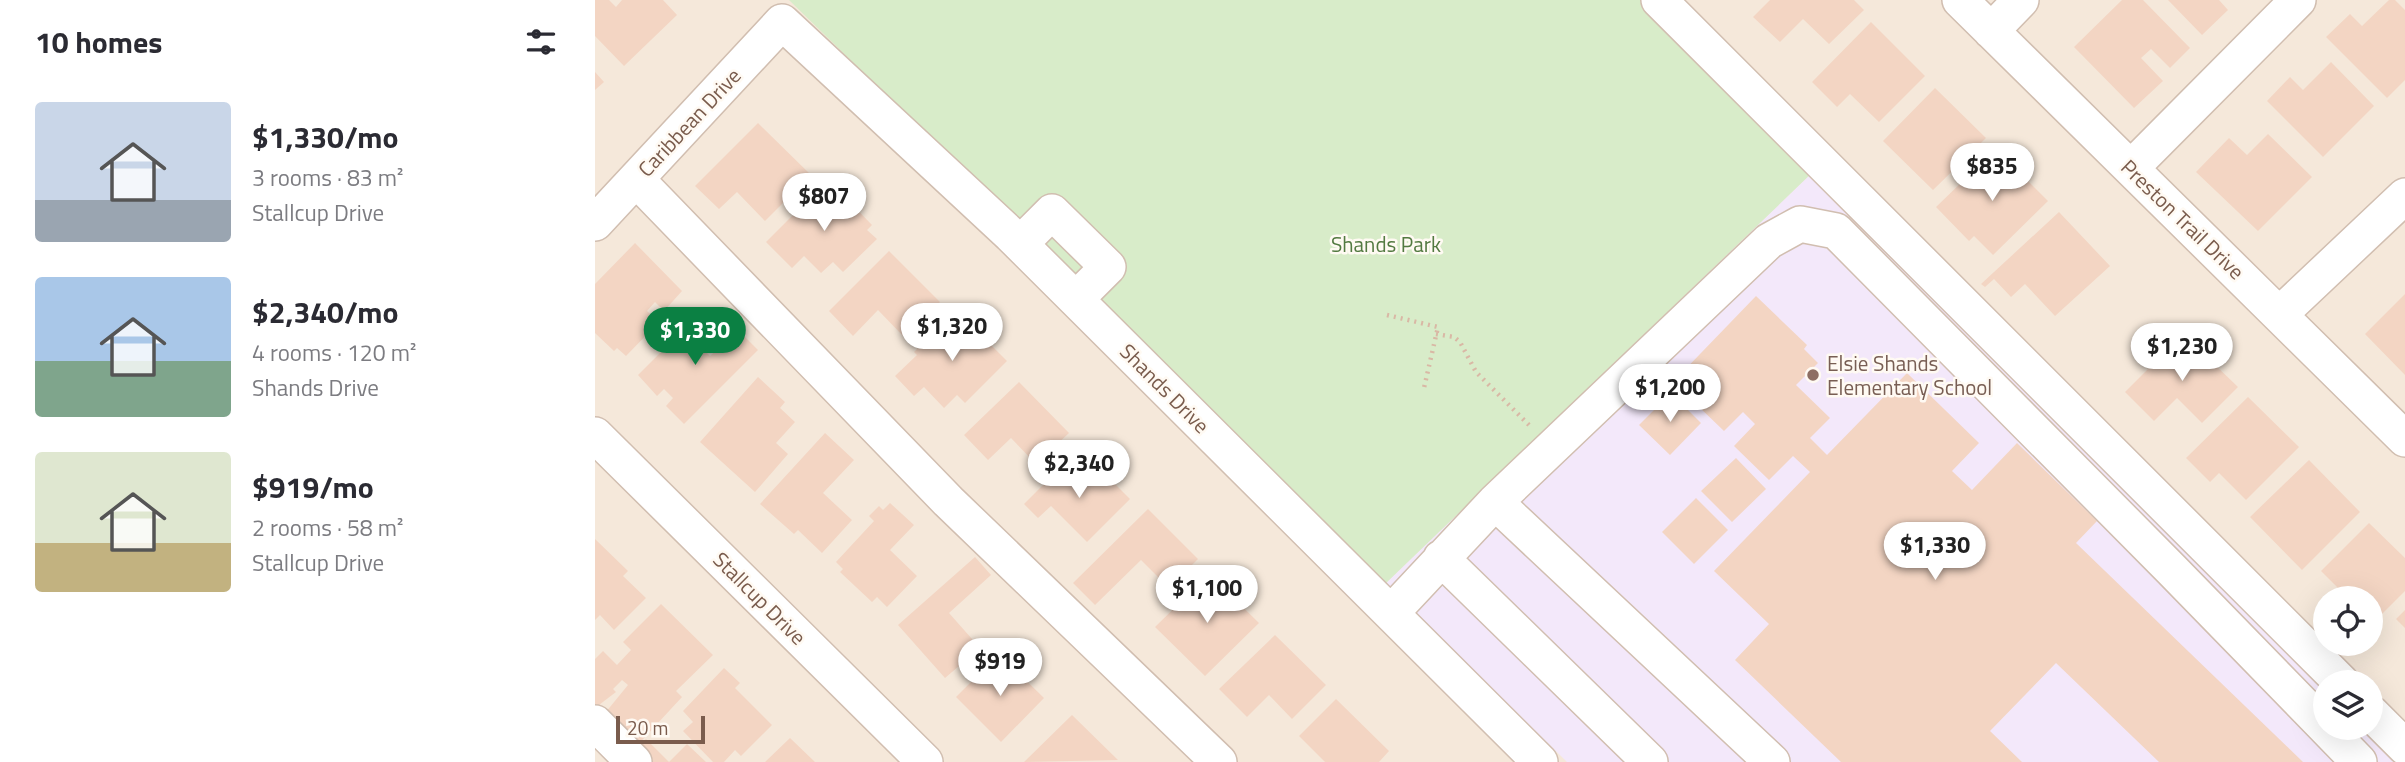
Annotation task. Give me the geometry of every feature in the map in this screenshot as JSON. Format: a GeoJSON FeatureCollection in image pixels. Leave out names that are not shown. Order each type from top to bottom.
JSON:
{"type":"FeatureCollection","features":[{"type":"Feature","properties":{"kind":"street"},"geometry":{"type":"LineString","coordinates":[[1659,0],[2329,670]]}},
{"type":"Feature","properties":{"kind":"street","name":"Preston Trail Drive"},"geometry":{"type":"LineString","coordinates":[[1960,0],[2405,439]]}},
{"type":"Feature","properties":{"kind":"street"},"geometry":{"type":"LineString","coordinates":[[1990,31],[2021,0]]}},
{"type":"Feature","properties":{"kind":"street"},"geometry":{"type":"LineString","coordinates":[[2131,168],[2298,0]]}},
{"type":"Feature","properties":{"kind":"street","name":"Caribbean Drive"},"geometry":{"type":"LineString","coordinates":[[595,223],[782,22]]}},
{"type":"Feature","properties":{"kind":"street","name":"Shands Drive"},"geometry":{"type":"LineString","coordinates":[[782,22],[1020,244],[1540,762]]}},
{"type":"Feature","properties":{"kind":"street"},"geometry":{"type":"LineString","coordinates":[[636,178],[948,500],[1219,762]]}},
{"type":"Feature","properties":{"kind":"street"},"geometry":{"type":"LineString","coordinates":[[2280,314],[2405,196]]}},
{"type":"Feature","properties":{"kind":"street"},"geometry":{"type":"LineString","coordinates":[[1020,244],[1052,212],[1099,258],[1108,267],[1076,299]]}},
{"type":"Feature","properties":{"kind":"street"},"geometry":{"type":"LineString","coordinates":[[1391,613],[1495,502],[1769,241],[1800,224],[1836,231],[2313,715]]}},
{"type":"Feature","properties":{"kind":"street","name":"Stallcup Drive"},"geometry":{"type":"LineString","coordinates":[[595,435],[925,762]]}},
{"type":"Feature","properties":{"kind":"street"},"geometry":{"type":"LineString","coordinates":[[1495,502],[1773,762]]}},
{"type":"Feature","properties":{"kind":"street"},"geometry":{"type":"LineString","coordinates":[[1441,558],[1650,762]]}},
{"type":"Feature","properties":{"kind":"street"},"geometry":{"type":"LineString","coordinates":[[595,723],[634,762]]}},
{"type":"Feature","properties":{"kind":"street"},"geometry":{"type":"LineString","coordinates":[[2383,725],[2405,747]]}},
{"type":"Feature","properties":{"kind":"street"},"geometry":{"type":"LineString","coordinates":[[2338,740],[2359,762]]}},
{"type":"Feature","properties":{"kind":"path"},"geometry":{"type":"LineString","coordinates":[[1387,315],[1438,327],[1424,388]]}},
{"type":"Feature","properties":{"kind":"path"},"geometry":{"type":"LineString","coordinates":[[1436,334],[1454,337],[1460,342],[1476,372],[1535,430]]}},
{"type":"Feature","properties":{"kind":"shaded area"},"geometry":{"type":"Polygon","coordinates":[[[595,0],[2405,0],[2405,762],[595,762],[595,0]]]}},
{"type":"Feature","properties":{"kind":"shaded area","name":"Elsie Shands Elementary School"},"geometry":{"type":"Polygon","coordinates":[[[1817,168],[2314,670],[2313,740],[2383,740],[2405,762],[1567,762],[1386,583],[1817,168]]]}},
{"type":"Feature","properties":{"kind":"green space","name":"Shands Park"},"geometry":{"type":"Polygon","coordinates":[[[789,0],[1650,0],[1817,168],[1386,583],[789,0]]]}},
{"type":"Feature","properties":{"kind":"building"},"geometry":{"type":"Polygon","coordinates":[[[595,0],[609,0],[616,7],[622,0],[663,0],[677,15],[624,66],[595,36],[595,0]]]}},
{"type":"Feature","properties":{"kind":"building"},"geometry":{"type":"Polygon","coordinates":[[[1770,0],[1854,0],[1864,10],[1829,44],[1803,19],[1780,42],[1753,17],[1770,0]]]}},
{"type":"Feature","properties":{"kind":"building"},"geometry":{"type":"Polygon","coordinates":[[[2122,0],[2143,0],[2190,48],[2170,68],[2151,49],[2141,58],[2163,81],[2134,108],[2074,47],[2122,0]]]}},
{"type":"Feature","properties":{"kind":"building"},"geometry":{"type":"Polygon","coordinates":[[[2168,0],[2219,0],[2228,10],[2202,35],[2168,0]]]}},
{"type":"Feature","properties":{"kind":"building"},"geometry":{"type":"Polygon","coordinates":[[[2389,0],[2395,0],[2405,10],[2405,80],[2387,98],[2326,37],[2350,14],[2362,26],[2389,0]]]}},
{"type":"Feature","properties":{"kind":"building"},"geometry":{"type":"Polygon","coordinates":[[[1871,22],[1925,76],[1879,122],[1850,94],[1837,107],[1812,82],[1871,22]]]}},
{"type":"Feature","properties":{"kind":"building"},"geometry":{"type":"Polygon","coordinates":[[[2331,62],[2374,106],[2323,157],[2267,101],[2290,77],[2303,90],[2331,62]]]}},
{"type":"Feature","properties":{"kind":"building"},"geometry":{"type":"Polygon","coordinates":[[[595,72],[604,82],[595,90],[595,72]]]}},
{"type":"Feature","properties":{"kind":"building"},"geometry":{"type":"Polygon","coordinates":[[[1935,88],[1986,138],[1933,190],[1883,141],[1935,88]]]}},
{"type":"Feature","properties":{"kind":"building"},"geometry":{"type":"Polygon","coordinates":[[[758,123],[811,175],[765,221],[737,192],[719,209],[695,186],[758,123]]]}},
{"type":"Feature","properties":{"kind":"building"},"geometry":{"type":"Polygon","coordinates":[[[2268,134],[2312,177],[2258,231],[2196,172],[2229,138],[2247,155],[2268,134]]]}},
{"type":"Feature","properties":{"kind":"building"},"geometry":{"type":"Polygon","coordinates":[[[1996,149],[2048,201],[1993,255],[1974,236],[1969,241],[1936,207],[1996,149]]]}},
{"type":"Feature","properties":{"kind":"building"},"geometry":{"type":"Polygon","coordinates":[[[823,185],[833,195],[838,190],[872,225],[867,230],[877,239],[843,272],[833,262],[821,273],[804,256],[792,268],[766,242],[823,185]]]}},
{"type":"Feature","properties":{"kind":"building"},"geometry":{"type":"Polygon","coordinates":[[[2059,212],[2110,266],[2055,316],[2025,284],[2011,297],[1994,279],[1985,287],[1981,284],[2059,212]]]}},
{"type":"Feature","properties":{"kind":"building"},"geometry":{"type":"Polygon","coordinates":[[[635,243],[682,291],[664,311],[655,302],[647,311],[659,322],[626,356],[617,348],[614,351],[595,333],[595,284],[635,243]]]}},
{"type":"Feature","properties":{"kind":"building"},"geometry":{"type":"Polygon","coordinates":[[[889,251],[940,302],[904,337],[878,310],[853,336],[829,311],[889,251]]]}},
{"type":"Feature","properties":{"kind":"building"},"geometry":{"type":"Polygon","coordinates":[[[2405,294],[2405,375],[2365,334],[2405,294]]]}},
{"type":"Feature","properties":{"kind":"building"},"geometry":{"type":"Polygon","coordinates":[[[1756,296],[1807,345],[1804,349],[1818,363],[1796,385],[1830,418],[1810,438],[1827,455],[1907,373],[1979,443],[1952,471],[1972,490],[2017,443],[2097,521],[2076,543],[2303,762],[2159,762],[2056,663],[1990,731],[2022,762],[1841,762],[1735,660],[1769,624],[1714,571],[1810,472],[1793,456],[1769,480],[1734,446],[1755,424],[1743,412],[1724,431],[1673,382],[1756,296]]]}},
{"type":"Feature","properties":{"kind":"building"},"geometry":{"type":"Polygon","coordinates":[[[956,310],[1007,361],[965,403],[957,395],[944,408],[924,387],[914,396],[895,376],[917,355],[914,352],[956,310]]]}},
{"type":"Feature","properties":{"kind":"building"},"geometry":{"type":"Polygon","coordinates":[[[697,318],[719,339],[706,352],[710,356],[738,330],[758,350],[684,424],[666,406],[673,398],[664,389],[657,396],[638,375],[672,341],[665,334],[677,323],[684,331],[697,318]]]}},
{"type":"Feature","properties":{"kind":"building"},"geometry":{"type":"Polygon","coordinates":[[[2183,334],[2238,387],[2202,423],[2177,398],[2154,421],[2125,392],[2183,334]]]}},
{"type":"Feature","properties":{"kind":"building"},"geometry":{"type":"Polygon","coordinates":[[[758,377],[785,402],[780,408],[795,422],[776,443],[788,454],[755,492],[700,442],[758,377]]]}},
{"type":"Feature","properties":{"kind":"building"},"geometry":{"type":"Polygon","coordinates":[[[1019,382],[1069,433],[1036,464],[1011,438],[988,460],[964,435],[1019,382]]]}},
{"type":"Feature","properties":{"kind":"building"},"geometry":{"type":"Polygon","coordinates":[[[1671,393],[1701,423],[1670,455],[1639,425],[1671,393]]]}},
{"type":"Feature","properties":{"kind":"building"},"geometry":{"type":"Polygon","coordinates":[[[2248,397],[2299,447],[2246,500],[2219,473],[2210,482],[2186,458],[2248,397]]]}},
{"type":"Feature","properties":{"kind":"building"},"geometry":{"type":"Polygon","coordinates":[[[825,433],[854,460],[823,493],[852,520],[822,553],[798,530],[794,534],[760,504],[825,433]]]}},
{"type":"Feature","properties":{"kind":"building"},"geometry":{"type":"Polygon","coordinates":[[[1736,458],[1766,489],[1732,522],[1701,491],[1736,458]]]}},
{"type":"Feature","properties":{"kind":"building"},"geometry":{"type":"Polygon","coordinates":[[[1068,460],[1089,481],[1100,469],[1130,499],[1087,542],[1051,506],[1038,518],[1024,504],[1068,460]]]}},
{"type":"Feature","properties":{"kind":"building"},"geometry":{"type":"Polygon","coordinates":[[[2309,460],[2360,512],[2302,570],[2250,517],[2309,460]]]}},
{"type":"Feature","properties":{"kind":"building"},"geometry":{"type":"Polygon","coordinates":[[[1696,498],[1728,530],[1694,564],[1662,532],[1696,498]]]}},
{"type":"Feature","properties":{"kind":"building"},"geometry":{"type":"Polygon","coordinates":[[[890,503],[914,525],[890,550],[917,576],[887,607],[877,597],[872,602],[840,572],[843,569],[836,562],[874,521],[869,516],[879,506],[883,510],[890,503]]]}},
{"type":"Feature","properties":{"kind":"building"},"geometry":{"type":"Polygon","coordinates":[[[1148,509],[1198,559],[1169,588],[1141,560],[1095,605],[1073,583],[1148,509]]]}},
{"type":"Feature","properties":{"kind":"building"},"geometry":{"type":"Polygon","coordinates":[[[2369,523],[2405,558],[2405,591],[2383,613],[2383,586],[2336,586],[2321,571],[2369,523]]]}},
{"type":"Feature","properties":{"kind":"building"},"geometry":{"type":"Polygon","coordinates":[[[595,539],[628,571],[623,576],[646,598],[614,630],[600,615],[595,620],[595,539]]]}},
{"type":"Feature","properties":{"kind":"building"},"geometry":{"type":"Polygon","coordinates":[[[975,557],[991,575],[949,613],[980,648],[945,678],[898,625],[975,557]]]}},
{"type":"Feature","properties":{"kind":"building"},"geometry":{"type":"Polygon","coordinates":[[[1209,574],[1259,623],[1205,676],[1155,627],[1209,574]]]}},
{"type":"Feature","properties":{"kind":"building"},"geometry":{"type":"Polygon","coordinates":[[[661,604],[713,655],[676,691],[682,697],[633,750],[601,718],[628,685],[622,680],[613,689],[616,692],[595,708],[595,659],[603,651],[617,665],[631,650],[623,642],[661,604]]]}},
{"type":"Feature","properties":{"kind":"building"},"geometry":{"type":"Polygon","coordinates":[[[2405,610],[2405,628],[2396,619],[2405,610]]]}},
{"type":"Feature","properties":{"kind":"building"},"geometry":{"type":"Polygon","coordinates":[[[1275,635],[1326,685],[1292,719],[1269,695],[1247,717],[1219,689],[1275,635]]]}},
{"type":"Feature","properties":{"kind":"building"},"geometry":{"type":"Polygon","coordinates":[[[999,654],[1044,698],[1001,742],[956,697],[999,654]]]}},
{"type":"Feature","properties":{"kind":"building"},"geometry":{"type":"Polygon","coordinates":[[[724,668],[740,683],[735,688],[772,725],[741,756],[735,750],[724,762],[713,762],[683,731],[693,722],[683,711],[724,668]]]}},
{"type":"Feature","properties":{"kind":"building"},"geometry":{"type":"Polygon","coordinates":[[[1336,699],[1389,751],[1379,762],[1325,762],[1299,736],[1336,699]]]}},
{"type":"Feature","properties":{"kind":"building"},"geometry":{"type":"Polygon","coordinates":[[[1072,715],[1118,760],[1024,762],[1072,715]]]}},
{"type":"Feature","properties":{"kind":"building"},"geometry":{"type":"Polygon","coordinates":[[[790,738],[815,762],[765,762],[790,738]]]}},
{"type":"Feature","properties":{"kind":"building"},"geometry":{"type":"Polygon","coordinates":[[[646,739],[669,762],[638,762],[630,754],[646,739]]]}},
{"type":"Feature","properties":{"kind":"building"},"geometry":{"type":"Polygon","coordinates":[[[687,744],[706,762],[669,762],[687,744]]]}},
{"type":"Feature","properties":{"kind":"place","name":"Elsie Shands Elementary School"},"geometry":{"type":"Point","coordinates":[1813,375]}}]}
